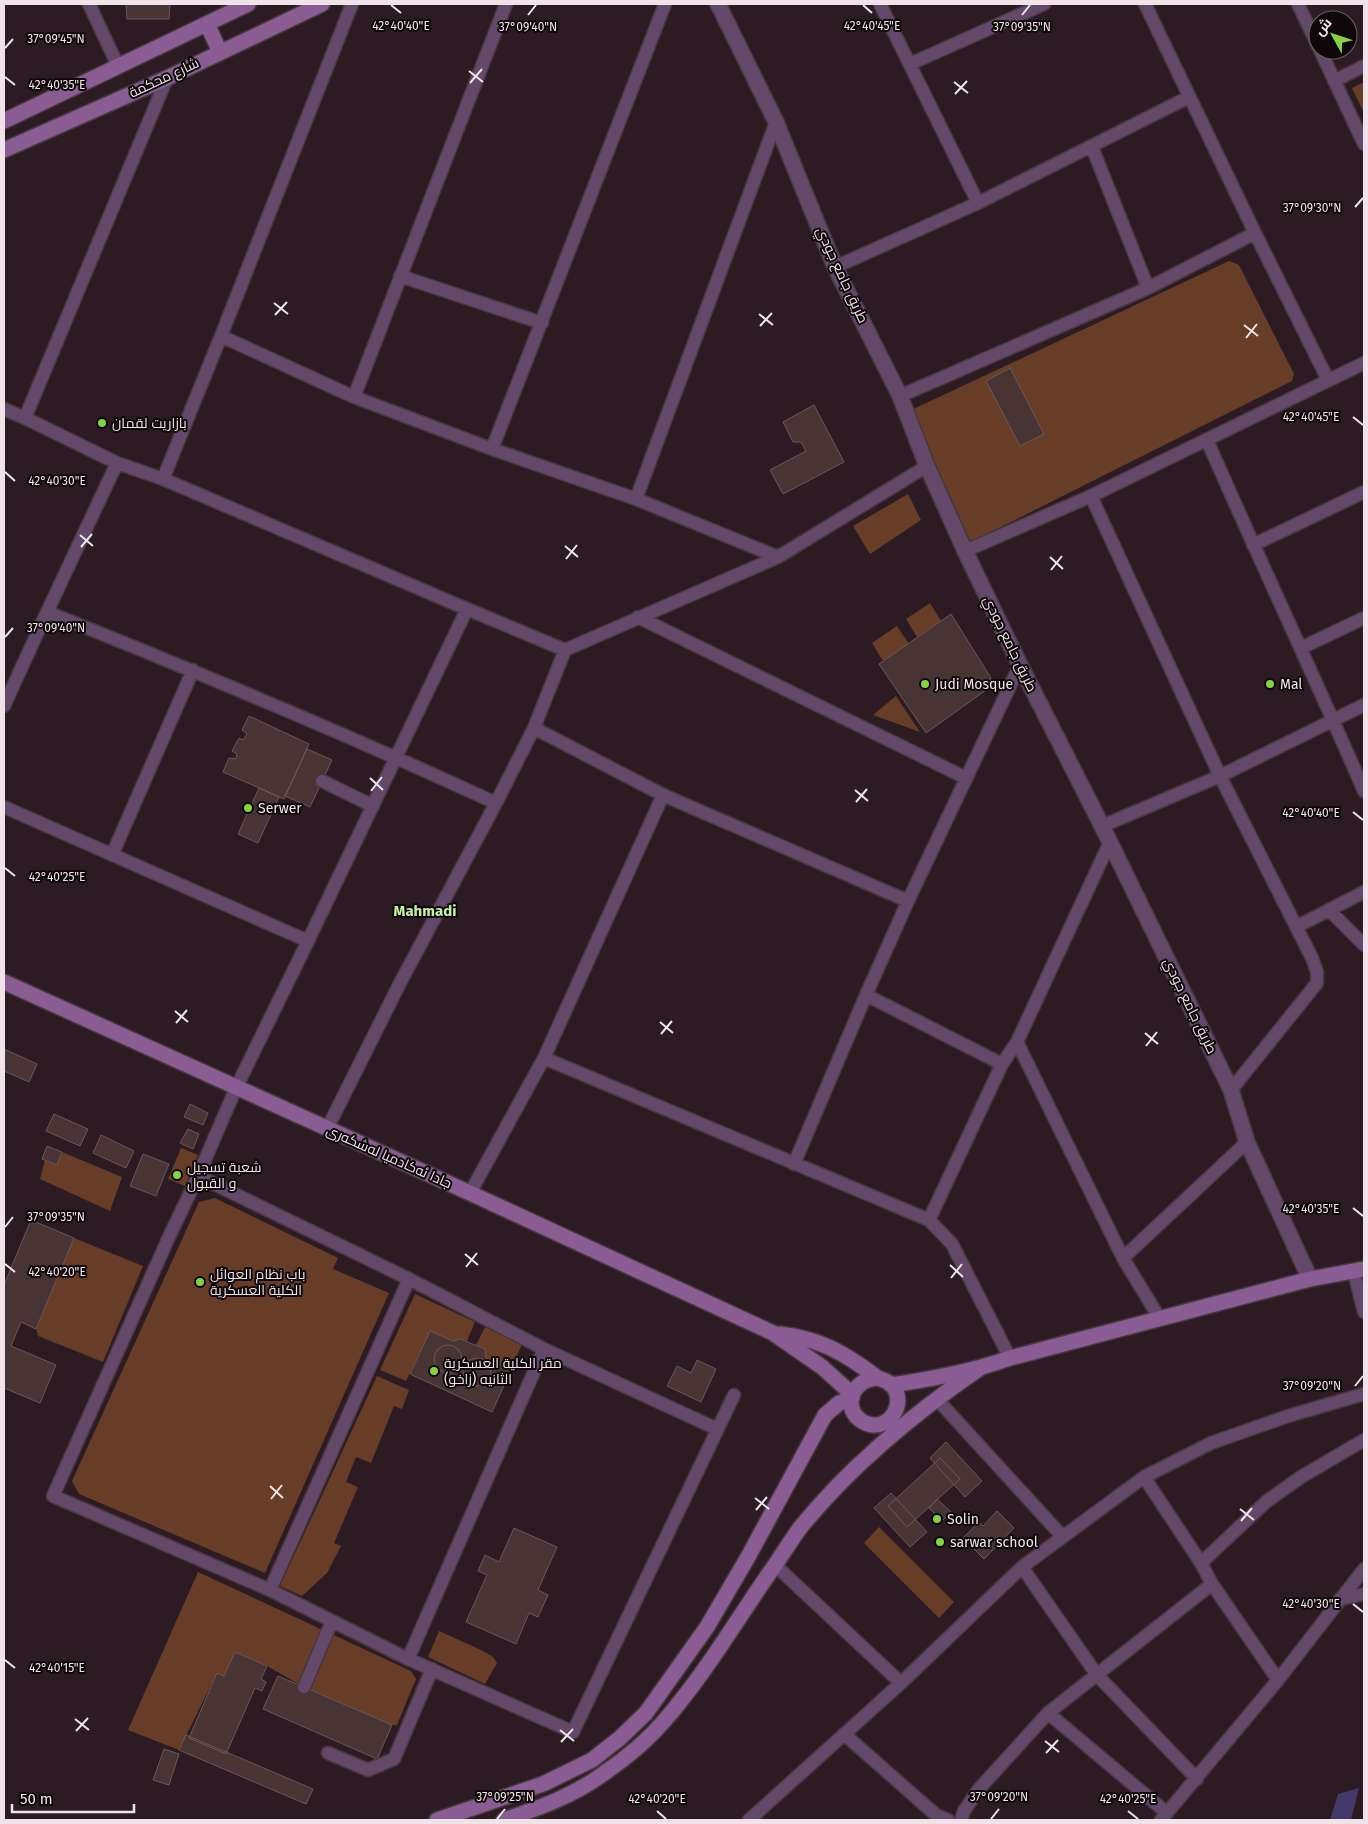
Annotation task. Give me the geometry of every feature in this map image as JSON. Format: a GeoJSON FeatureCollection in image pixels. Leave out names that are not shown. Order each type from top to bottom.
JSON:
{"type":"FeatureCollection","features":[{"type":"Feature","properties":{"kind":"main road"},"geometry":{"type":"LineString","coordinates":[[4,121],[248,4]]}},
{"type":"Feature","properties":{"kind":"main road","name":"شارع محكمة"},"geometry":{"type":"LineString","coordinates":[[4,150],[167,78],[322,4]]}},
{"type":"Feature","properties":{"kind":"main road"},"geometry":{"type":"LineString","coordinates":[[207,24],[220,52]]}},
{"type":"Feature","properties":{"kind":"main road","name":"جادا ئه‌كادميا له‌شكه‌رى"},"geometry":{"type":"LineString","coordinates":[[4,982],[470,1193],[773,1333]]}},
{"type":"Feature","properties":{"kind":"main road"},"geometry":{"type":"LineString","coordinates":[[437,1820],[543,1784],[592,1760],[620,1738],[646,1713],[707,1627],[748,1557],[825,1415],[839,1403],[852,1396],[857,1387],[863,1382],[870,1379],[884,1381],[943,1376],[980,1368],[1010,1358],[1310,1280],[1359,1270]]}},
{"type":"Feature","properties":{"kind":"main road"},"geometry":{"type":"LineString","coordinates":[[773,1333],[796,1336],[832,1348],[860,1364],[896,1392],[898,1401],[892,1416],[878,1435],[874,1451]]}},
{"type":"Feature","properties":{"kind":"main road"},"geometry":{"type":"LineString","coordinates":[[773,1333],[822,1367],[852,1396],[854,1411],[862,1421],[874,1425],[936,1398]]}},
{"type":"Feature","properties":{"kind":"main road"},"geometry":{"type":"LineString","coordinates":[[504,1820],[552,1804],[602,1776],[634,1750],[665,1720],[690,1689],[775,1565],[823,1502],[874,1451],[936,1398],[980,1368]]}},
{"type":"Feature","properties":{"kind":"street"},"geometry":{"type":"LineString","coordinates":[[89,4],[118,66]]}},
{"type":"Feature","properties":{"kind":"street"},"geometry":{"type":"LineString","coordinates":[[163,479],[352,4]]}},
{"type":"Feature","properties":{"kind":"street"},"geometry":{"type":"LineString","coordinates":[[354,397],[506,4]]}},
{"type":"Feature","properties":{"kind":"street"},"geometry":{"type":"LineString","coordinates":[[492,449],[665,4]]}},
{"type":"Feature","properties":{"kind":"street","name":"طريق جامع جودي"},"geometry":{"type":"LineString","coordinates":[[718,4],[776,122],[835,267],[900,396],[927,466],[965,551],[1231,1090],[1247,1142],[1310,1280]]}},
{"type":"Feature","properties":{"kind":"street"},"geometry":{"type":"LineString","coordinates":[[880,4],[978,204]]}},
{"type":"Feature","properties":{"kind":"street"},"geometry":{"type":"LineString","coordinates":[[910,64],[1044,4]]}},
{"type":"Feature","properties":{"kind":"street"},"geometry":{"type":"LineString","coordinates":[[1145,4],[1328,380]]}},
{"type":"Feature","properties":{"kind":"street"},"geometry":{"type":"LineString","coordinates":[[1298,4],[1308,25]]}},
{"type":"Feature","properties":{"kind":"street"},"geometry":{"type":"LineString","coordinates":[[1325,60],[1364,144]]}},
{"type":"Feature","properties":{"kind":"street"},"geometry":{"type":"LineString","coordinates":[[1334,81],[1364,66]]}},
{"type":"Feature","properties":{"kind":"street"},"geometry":{"type":"LineString","coordinates":[[25,418],[167,78]]}},
{"type":"Feature","properties":{"kind":"street"},"geometry":{"type":"LineString","coordinates":[[835,267],[978,204],[1189,97]]}},
{"type":"Feature","properties":{"kind":"street"},"geometry":{"type":"LineString","coordinates":[[636,499],[776,122]]}},
{"type":"Feature","properties":{"kind":"street"},"geometry":{"type":"LineString","coordinates":[[1092,147],[1148,288]]}},
{"type":"Feature","properties":{"kind":"street"},"geometry":{"type":"LineString","coordinates":[[900,396],[1148,288],[1255,233]]}},
{"type":"Feature","properties":{"kind":"street"},"geometry":{"type":"LineString","coordinates":[[400,276],[542,323]]}},
{"type":"Feature","properties":{"kind":"street"},"geometry":{"type":"LineString","coordinates":[[221,336],[354,397],[492,449],[636,499],[778,557]]}},
{"type":"Feature","properties":{"kind":"street"},"geometry":{"type":"LineString","coordinates":[[965,551],[1091,496],[1364,363]]}},
{"type":"Feature","properties":{"kind":"street"},"geometry":{"type":"LineString","coordinates":[[4,409],[117,464],[163,479],[467,610],[565,650]]}},
{"type":"Feature","properties":{"kind":"street"},"geometry":{"type":"LineString","coordinates":[[1206,440],[1252,545],[1302,648],[1364,791]]}},
{"type":"Feature","properties":{"kind":"street"},"geometry":{"type":"LineString","coordinates":[[4,706],[117,464]]}},
{"type":"Feature","properties":{"kind":"street"},"geometry":{"type":"LineString","coordinates":[[327,1128],[400,983],[496,804],[534,728],[565,650],[778,557],[927,466]]}},
{"type":"Feature","properties":{"kind":"street"},"geometry":{"type":"LineString","coordinates":[[1252,545],[1364,492]]}},
{"type":"Feature","properties":{"kind":"street"},"geometry":{"type":"LineString","coordinates":[[1091,496],[1220,776],[1312,958],[1317,972],[1317,983],[1231,1090]]}},
{"type":"Feature","properties":{"kind":"street"},"geometry":{"type":"LineString","coordinates":[[467,610],[236,1088],[53,1496],[270,1590],[408,1658],[573,1732],[734,1395]]}},
{"type":"Feature","properties":{"kind":"street"},"geometry":{"type":"LineString","coordinates":[[47,612],[193,670],[396,758],[496,804]]}},
{"type":"Feature","properties":{"kind":"street"},"geometry":{"type":"LineString","coordinates":[[638,617],[966,778]]}},
{"type":"Feature","properties":{"kind":"street"},"geometry":{"type":"LineString","coordinates":[[1302,648],[1364,618]]}},
{"type":"Feature","properties":{"kind":"street"},"geometry":{"type":"LineString","coordinates":[[794,1164],[908,901],[1020,665]]}},
{"type":"Feature","properties":{"kind":"street"},"geometry":{"type":"LineString","coordinates":[[112,855],[193,670]]}},
{"type":"Feature","properties":{"kind":"street"},"geometry":{"type":"LineString","coordinates":[[1102,826],[1220,776],[1364,705]]}},
{"type":"Feature","properties":{"kind":"street"},"geometry":{"type":"LineString","coordinates":[[534,728],[664,795],[908,901]]}},
{"type":"Feature","properties":{"kind":"street"},"geometry":{"type":"LineString","coordinates":[[322,781],[373,806]]}},
{"type":"Feature","properties":{"kind":"street"},"geometry":{"type":"LineString","coordinates":[[470,1193],[544,1058],[664,795]]}},
{"type":"Feature","properties":{"kind":"street"},"geometry":{"type":"LineString","coordinates":[[4,807],[308,942]]}},
{"type":"Feature","properties":{"kind":"street"},"geometry":{"type":"LineString","coordinates":[[929,1220],[1002,1064],[1017,1042],[1109,844]]}},
{"type":"Feature","properties":{"kind":"street"},"geometry":{"type":"LineString","coordinates":[[1296,927],[1364,892]]}},
{"type":"Feature","properties":{"kind":"street"},"geometry":{"type":"LineString","coordinates":[[1329,910],[1364,945]]}},
{"type":"Feature","properties":{"kind":"street"},"geometry":{"type":"LineString","coordinates":[[866,995],[1002,1064]]}},
{"type":"Feature","properties":{"kind":"street"},"geometry":{"type":"LineString","coordinates":[[1017,1042],[1123,1258],[1160,1319]]}},
{"type":"Feature","properties":{"kind":"street"},"geometry":{"type":"LineString","coordinates":[[544,1058],[929,1220],[952,1244],[1010,1358]]}},
{"type":"Feature","properties":{"kind":"street"},"geometry":{"type":"LineString","coordinates":[[1123,1258],[1247,1142]]}},
{"type":"Feature","properties":{"kind":"street"},"geometry":{"type":"LineString","coordinates":[[198,1176],[409,1278],[544,1348],[717,1429]]}},
{"type":"Feature","properties":{"kind":"street"},"geometry":{"type":"LineString","coordinates":[[1359,1270],[1364,1312]]}},
{"type":"Feature","properties":{"kind":"street"},"geometry":{"type":"LineString","coordinates":[[270,1590],[409,1278]]}},
{"type":"Feature","properties":{"kind":"street"},"geometry":{"type":"LineString","coordinates":[[408,1658],[544,1348]]}},
{"type":"Feature","properties":{"kind":"street"},"geometry":{"type":"LineString","coordinates":[[749,1820],[900,1683],[1022,1567],[1144,1477],[1211,1443],[1288,1416],[1364,1394]]}},
{"type":"Feature","properties":{"kind":"street"},"geometry":{"type":"LineString","coordinates":[[936,1398],[1062,1536]]}},
{"type":"Feature","properties":{"kind":"street"},"geometry":{"type":"LineString","coordinates":[[1201,1563],[1267,1501],[1301,1477],[1364,1440]]}},
{"type":"Feature","properties":{"kind":"street"},"geometry":{"type":"LineString","coordinates":[[1144,1477],[1201,1563],[1212,1584],[1278,1680]]}},
{"type":"Feature","properties":{"kind":"street"},"geometry":{"type":"LineString","coordinates":[[775,1565],[900,1683]]}},
{"type":"Feature","properties":{"kind":"street"},"geometry":{"type":"LineString","coordinates":[[1022,1567],[1097,1675],[1196,1779]]}},
{"type":"Feature","properties":{"kind":"street"},"geometry":{"type":"LineString","coordinates":[[1048,1713],[1164,1817],[1278,1680],[1364,1569]]}},
{"type":"Feature","properties":{"kind":"street"},"geometry":{"type":"LineString","coordinates":[[960,1820],[979,1789],[1048,1713],[1212,1584]]}},
{"type":"Feature","properties":{"kind":"street"},"geometry":{"type":"LineString","coordinates":[[1340,1599],[1364,1594]]}},
{"type":"Feature","properties":{"kind":"street"},"geometry":{"type":"LineString","coordinates":[[304,1687],[332,1622]]}},
{"type":"Feature","properties":{"kind":"street"},"geometry":{"type":"LineString","coordinates":[[328,1753],[368,1770],[394,1760],[432,1669]]}},
{"type":"Feature","properties":{"kind":"street"},"geometry":{"type":"LineString","coordinates":[[844,1734],[936,1815],[948,1820]]}},
{"type":"Feature","properties":{"kind":"shaded area"},"geometry":{"type":"Polygon","coordinates":[[[1364,82],[1364,113],[1352,88],[1364,82]]]}},
{"type":"Feature","properties":{"kind":"shaded area"},"geometry":{"type":"Polygon","coordinates":[[[1229,261],[1239,265],[1294,374],[1292,381],[973,541],[963,538],[907,412],[1229,261]]]}},
{"type":"Feature","properties":{"kind":"shaded area"},"geometry":{"type":"Polygon","coordinates":[[[908,494],[921,520],[870,554],[853,526],[908,494]]]}},
{"type":"Feature","properties":{"kind":"shaded area"},"geometry":{"type":"Polygon","coordinates":[[[930,603],[941,621],[917,637],[906,619],[930,603]]]}},
{"type":"Feature","properties":{"kind":"shaded area"},"geometry":{"type":"Polygon","coordinates":[[[897,626],[909,644],[883,661],[872,643],[897,626]]]}},
{"type":"Feature","properties":{"kind":"shaded area"},"geometry":{"type":"Polygon","coordinates":[[[896,696],[920,732],[873,715],[896,696]]]}},
{"type":"Feature","properties":{"kind":"shaded area"},"geometry":{"type":"Polygon","coordinates":[[[181,1148],[198,1155],[185,1186],[168,1179],[181,1148]]]}},
{"type":"Feature","properties":{"kind":"shaded area"},"geometry":{"type":"Polygon","coordinates":[[[62,1152],[122,1177],[110,1211],[40,1179],[45,1160],[57,1165],[62,1152]]]}},
{"type":"Feature","properties":{"kind":"shaded area"},"geometry":{"type":"Polygon","coordinates":[[[215,1198],[338,1258],[333,1269],[389,1293],[265,1573],[79,1494],[72,1481],[199,1202],[215,1198]]]}},
{"type":"Feature","properties":{"kind":"shaded area"},"geometry":{"type":"Polygon","coordinates":[[[74,1238],[143,1266],[103,1362],[38,1336],[36,1329],[74,1238]]]}},
{"type":"Feature","properties":{"kind":"shaded area"},"geometry":{"type":"Polygon","coordinates":[[[415,1294],[475,1322],[467,1341],[460,1339],[453,1341],[430,1331],[406,1381],[380,1370],[415,1294]]]}},
{"type":"Feature","properties":{"kind":"shaded area"},"geometry":{"type":"Polygon","coordinates":[[[485,1327],[522,1344],[511,1370],[486,1358],[485,1349],[476,1345],[485,1327]]]}},
{"type":"Feature","properties":{"kind":"shaded area"},"geometry":{"type":"Polygon","coordinates":[[[377,1376],[409,1390],[402,1409],[394,1406],[371,1463],[356,1457],[346,1482],[358,1487],[334,1543],[341,1546],[327,1573],[302,1596],[280,1586],[377,1376]]]}},
{"type":"Feature","properties":{"kind":"shaded area"},"geometry":{"type":"Polygon","coordinates":[[[879,1527],[954,1602],[939,1618],[864,1543],[879,1527]]]}},
{"type":"Feature","properties":{"kind":"shaded area"},"geometry":{"type":"Polygon","coordinates":[[[198,1572],[411,1671],[416,1679],[397,1725],[392,1725],[304,1687],[267,1666],[235,1652],[224,1676],[217,1673],[179,1750],[128,1730],[198,1572]]]}},
{"type":"Feature","properties":{"kind":"shaded area"},"geometry":{"type":"Polygon","coordinates":[[[439,1631],[493,1657],[497,1663],[485,1684],[428,1657],[439,1631]]]}},
{"type":"Feature","properties":{"kind":"shaded area"},"geometry":{"type":"Polygon","coordinates":[[[1359,1788],[1351,1820],[1330,1820],[1338,1794],[1359,1788]]]}},
{"type":"Feature","properties":{"kind":"building"},"geometry":{"type":"Polygon","coordinates":[[[126,4],[170,4],[169,19],[127,19],[126,4]]]}},
{"type":"Feature","properties":{"kind":"building"},"geometry":{"type":"Polygon","coordinates":[[[1010,368],[1044,434],[1020,446],[986,381],[1010,368]]]}},
{"type":"Feature","properties":{"kind":"building"},"geometry":{"type":"Polygon","coordinates":[[[814,405],[844,462],[783,494],[770,470],[806,451],[801,442],[793,442],[783,422],[814,405]]]}},
{"type":"Feature","properties":{"kind":"building"},"geometry":{"type":"Polygon","coordinates":[[[951,614],[991,678],[986,690],[926,733],[879,664],[951,614]]]}},
{"type":"Feature","properties":{"kind":"building"},"geometry":{"type":"Polygon","coordinates":[[[249,716],[309,744],[284,799],[223,772],[229,758],[236,759],[237,754],[232,751],[239,738],[243,740],[247,734],[242,730],[249,716]]]}},
{"type":"Feature","properties":{"kind":"building"},"geometry":{"type":"Polygon","coordinates":[[[307,749],[332,760],[310,807],[285,796],[307,749]]]}},
{"type":"Feature","properties":{"kind":"building"},"geometry":{"type":"Polygon","coordinates":[[[259,788],[279,797],[258,843],[238,834],[259,788]]]}},
{"type":"Feature","properties":{"kind":"building"},"geometry":{"type":"Polygon","coordinates":[[[4,1049],[37,1064],[29,1082],[4,1071],[4,1049]]]}},
{"type":"Feature","properties":{"kind":"building"},"geometry":{"type":"Polygon","coordinates":[[[190,1104],[208,1113],[203,1125],[184,1117],[190,1104]]]}},
{"type":"Feature","properties":{"kind":"building"},"geometry":{"type":"Polygon","coordinates":[[[54,1114],[88,1129],[80,1146],[46,1131],[54,1114]]]}},
{"type":"Feature","properties":{"kind":"building"},"geometry":{"type":"Polygon","coordinates":[[[188,1129],[199,1134],[193,1149],[180,1143],[188,1129]]]}},
{"type":"Feature","properties":{"kind":"building"},"geometry":{"type":"Polygon","coordinates":[[[101,1135],[134,1151],[126,1168],[93,1153],[101,1135]]]}},
{"type":"Feature","properties":{"kind":"building"},"geometry":{"type":"Polygon","coordinates":[[[47,1146],[62,1152],[57,1165],[42,1159],[47,1146]]]}},
{"type":"Feature","properties":{"kind":"building"},"geometry":{"type":"Polygon","coordinates":[[[143,1154],[169,1164],[156,1196],[130,1186],[143,1154]]]}},
{"type":"Feature","properties":{"kind":"building"},"geometry":{"type":"Polygon","coordinates":[[[31,1220],[74,1238],[36,1329],[21,1322],[11,1346],[56,1365],[40,1403],[4,1388],[4,1285],[31,1220]]]}},
{"type":"Feature","properties":{"kind":"building"},"geometry":{"type":"Polygon","coordinates":[[[430,1331],[453,1341],[460,1339],[485,1349],[486,1358],[511,1370],[492,1412],[410,1374],[430,1331]]]}},
{"type":"Feature","properties":{"kind":"building"},"geometry":{"type":"Polygon","coordinates":[[[448,1345],[458,1349],[462,1359],[458,1369],[448,1373],[438,1369],[434,1359],[438,1349],[448,1345]]]}},
{"type":"Feature","properties":{"kind":"building"},"geometry":{"type":"Polygon","coordinates":[[[477,1358],[487,1362],[491,1372],[487,1382],[477,1386],[467,1382],[463,1372],[467,1362],[477,1358]]]}},
{"type":"Feature","properties":{"kind":"building"},"geometry":{"type":"Polygon","coordinates":[[[697,1360],[716,1369],[701,1402],[667,1386],[677,1366],[691,1373],[697,1360]]]}},
{"type":"Feature","properties":{"kind":"building"},"geometry":{"type":"Polygon","coordinates":[[[946,1442],[982,1481],[965,1497],[930,1458],[946,1442]]]}},
{"type":"Feature","properties":{"kind":"building"},"geometry":{"type":"Polygon","coordinates":[[[940,1458],[960,1479],[907,1527],[888,1506],[940,1458]]]}},
{"type":"Feature","properties":{"kind":"building"},"geometry":{"type":"Polygon","coordinates":[[[891,1493],[927,1532],[910,1547],[874,1508],[891,1493]]]}},
{"type":"Feature","properties":{"kind":"building"},"geometry":{"type":"Polygon","coordinates":[[[937,1499],[951,1512],[942,1521],[929,1508],[937,1499]]]}},
{"type":"Feature","properties":{"kind":"building"},"geometry":{"type":"Polygon","coordinates":[[[997,1511],[1014,1528],[984,1559],[963,1538],[979,1522],[983,1526],[997,1511]]]}},
{"type":"Feature","properties":{"kind":"building"},"geometry":{"type":"Polygon","coordinates":[[[514,1528],[557,1547],[538,1590],[548,1595],[538,1617],[529,1613],[516,1644],[466,1622],[487,1575],[478,1571],[485,1555],[499,1562],[514,1528]]]}},
{"type":"Feature","properties":{"kind":"building"},"geometry":{"type":"Polygon","coordinates":[[[235,1652],[267,1666],[261,1679],[266,1682],[262,1691],[255,1688],[226,1754],[189,1738],[217,1673],[224,1676],[235,1652]]]}},
{"type":"Feature","properties":{"kind":"building"},"geometry":{"type":"Polygon","coordinates":[[[278,1676],[392,1725],[377,1759],[263,1709],[278,1676]]]}},
{"type":"Feature","properties":{"kind":"building"},"geometry":{"type":"Polygon","coordinates":[[[186,1735],[313,1789],[306,1804],[179,1750],[186,1735]]]}},
{"type":"Feature","properties":{"kind":"building"},"geometry":{"type":"Polygon","coordinates":[[[164,1749],[179,1754],[169,1785],[153,1780],[164,1749]]]}},
{"type":"Feature","properties":{"kind":"place","name":"بازاريت لقمان"},"geometry":{"type":"Point","coordinates":[102,423]}},
{"type":"Feature","properties":{"kind":"place","name":"Judi Mosque"},"geometry":{"type":"Point","coordinates":[925,684]}},
{"type":"Feature","properties":{"kind":"place","name":"Mal"},"geometry":{"type":"Point","coordinates":[1270,684]}},
{"type":"Feature","properties":{"kind":"place","name":"Serwer"},"geometry":{"type":"Point","coordinates":[248,808]}},
{"type":"Feature","properties":{"kind":"place","name":"شعبة تسجيل و القبول"},"geometry":{"type":"Point","coordinates":[177,1175]}},
{"type":"Feature","properties":{"kind":"place","name":"باب نظام العوائل الكلية العسكرية"},"geometry":{"type":"Point","coordinates":[200,1282]}},
{"type":"Feature","properties":{"kind":"place","name":"مقر الكلية العسكرية الثانيه (زاخو)"},"geometry":{"type":"Point","coordinates":[434,1371]}},
{"type":"Feature","properties":{"kind":"place","name":"Solin"},"geometry":{"type":"Point","coordinates":[937,1519]}},
{"type":"Feature","properties":{"kind":"place","name":"sarwar school"},"geometry":{"type":"Point","coordinates":[940,1542]}},
{"type":"Feature","properties":{"kind":"district","name":"Mahmadi"},"geometry":{"type":"Point","coordinates":[425,911]}}]}
